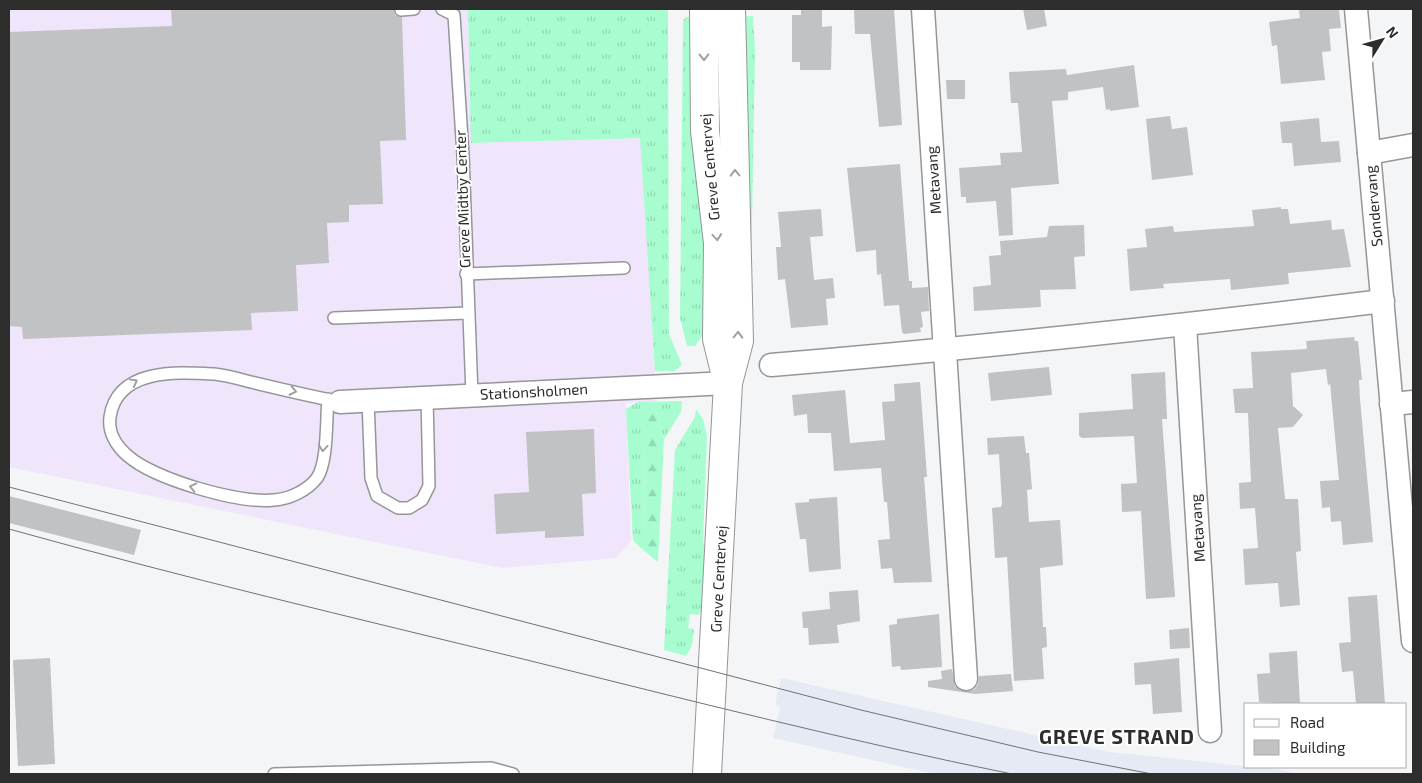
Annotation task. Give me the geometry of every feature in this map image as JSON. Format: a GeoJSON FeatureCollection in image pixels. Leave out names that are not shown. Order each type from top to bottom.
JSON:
{"type":"FeatureCollection","features":[{"type":"Feature","properties":{"kind":"street","name":"Greve Centervej"},"geometry":{"type":"LineString","coordinates":[[704,9],[705,131],[718,243],[717,339],[728,383]]}},
{"type":"Feature","properties":{"kind":"street","name":"Greve Centervej"},"geometry":{"type":"LineString","coordinates":[[707,774],[728,383],[739,341],[731,9]]}},
{"type":"Feature","properties":{"kind":"street","name":"Metavang"},"geometry":{"type":"LineString","coordinates":[[923,9],[966,678]]}},
{"type":"Feature","properties":{"kind":"street","name":"Søndervang"},"geometry":{"type":"LineString","coordinates":[[1356,9],[1413,641]]}},
{"type":"Feature","properties":{"kind":"street"},"geometry":{"type":"LineString","coordinates":[[1369,153],[1413,145]]}},
{"type":"Feature","properties":{"kind":"street"},"geometry":{"type":"LineString","coordinates":[[771,365],[946,351],[1383,301]]}},
{"type":"Feature","properties":{"kind":"street","name":"Metavang"},"geometry":{"type":"LineString","coordinates":[[1185,325],[1210,731]]}},
{"type":"Feature","properties":{"kind":"street","name":"Stationsholmen"},"geometry":{"type":"LineString","coordinates":[[334,401],[728,383]]}},
{"type":"Feature","properties":{"kind":"street"},"geometry":{"type":"LineString","coordinates":[[1391,404],[1413,402]]}},
{"type":"Feature","properties":{"kind":"lane"},"geometry":{"type":"LineString","coordinates":[[401,10],[414,9]]}},
{"type":"Feature","properties":{"kind":"lane","name":"Greve Midtby Center"},"geometry":{"type":"LineString","coordinates":[[442,9],[454,15],[463,155],[472,395]]}},
{"type":"Feature","properties":{"kind":"lane"},"geometry":{"type":"LineString","coordinates":[[466,274],[624,268]]}},
{"type":"Feature","properties":{"kind":"lane"},"geometry":{"type":"LineString","coordinates":[[334,318],[468,313]]}},
{"type":"Feature","properties":{"kind":"lane"},"geometry":{"type":"LineString","coordinates":[[216,374],[334,401],[322,464],[317,478],[290,497],[273,501],[249,499],[183,484],[147,471],[126,455],[114,440],[109,426],[111,411],[116,398],[127,385],[140,378],[153,375],[216,374]]}},
{"type":"Feature","properties":{"kind":"lane"},"geometry":{"type":"LineString","coordinates":[[368,400],[371,478],[377,496],[398,508],[409,508],[422,500],[430,486],[427,397]]}},
{"type":"Feature","properties":{"kind":"lane"},"geometry":{"type":"LineString","coordinates":[[274,774],[492,768],[513,774]]}},
{"type":"Feature","properties":{"kind":"shaded area"},"geometry":{"type":"Polygon","coordinates":[[[9,9],[468,9],[472,143],[644,137],[656,402],[626,403],[631,541],[616,558],[502,568],[9,467],[9,9]]]}},
{"type":"Feature","properties":{"kind":"shaded area"},"geometry":{"type":"Polygon","coordinates":[[[781,678],[1110,752],[1244,766],[1244,768],[1282,770],[1303,774],[935,774],[773,738],[780,707],[775,705],[781,678]]]}},
{"type":"Feature","properties":{"kind":"green space"},"geometry":{"type":"Polygon","coordinates":[[[468,9],[668,9],[669,334],[682,365],[674,371],[655,371],[640,138],[471,143],[468,9]]]}},
{"type":"Feature","properties":{"kind":"green space"},"geometry":{"type":"Polygon","coordinates":[[[753,16],[755,52],[750,330],[736,17],[753,16]]]}},
{"type":"Feature","properties":{"kind":"green space"},"geometry":{"type":"Polygon","coordinates":[[[686,17],[699,17],[711,323],[695,346],[687,346],[680,318],[683,21],[686,17]]]}},
{"type":"Feature","properties":{"kind":"green space"},"geometry":{"type":"Polygon","coordinates":[[[682,401],[681,412],[664,439],[656,411],[644,436],[645,542],[642,549],[633,540],[626,409],[638,402],[682,401]]]}},
{"type":"Feature","properties":{"kind":"green space"},"geometry":{"type":"Polygon","coordinates":[[[696,409],[703,419],[707,436],[703,541],[710,569],[707,603],[698,615],[690,614],[688,628],[694,629],[692,645],[686,656],[664,650],[675,450],[695,417],[696,409]]]}},
{"type":"Feature","properties":{"kind":"green space"},"geometry":{"type":"Polygon","coordinates":[[[656,411],[664,439],[658,562],[642,549],[645,542],[644,436],[647,412],[656,411]]]}},
{"type":"Feature","properties":{"kind":"building"},"geometry":{"type":"Polygon","coordinates":[[[171,9],[394,9],[395,15],[402,17],[406,140],[380,141],[383,204],[349,205],[349,222],[327,223],[329,263],[296,265],[298,311],[251,313],[252,330],[23,339],[22,327],[9,326],[9,32],[172,26],[171,9]]]}},
{"type":"Feature","properties":{"kind":"building"},"geometry":{"type":"Polygon","coordinates":[[[801,9],[822,9],[822,27],[832,26],[831,70],[800,70],[800,62],[792,62],[792,15],[801,15],[801,9]]]}},
{"type":"Feature","properties":{"kind":"building"},"geometry":{"type":"Polygon","coordinates":[[[854,9],[894,9],[902,125],[879,127],[870,34],[855,34],[854,9]]]}},
{"type":"Feature","properties":{"kind":"building"},"geometry":{"type":"Polygon","coordinates":[[[1023,9],[1044,9],[1047,26],[1027,30],[1023,9]]]}},
{"type":"Feature","properties":{"kind":"building"},"geometry":{"type":"Polygon","coordinates":[[[1299,9],[1339,10],[1341,28],[1329,29],[1331,51],[1322,52],[1325,80],[1281,84],[1277,45],[1272,46],[1269,22],[1300,18],[1299,9]]]}},
{"type":"Feature","properties":{"kind":"building"},"geometry":{"type":"Polygon","coordinates":[[[1134,65],[1139,107],[1106,110],[1103,87],[1068,92],[1068,100],[1052,101],[1059,184],[1011,188],[1013,235],[999,236],[996,201],[966,203],[966,197],[961,197],[959,168],[1001,165],[1000,153],[1022,152],[1018,103],[1011,103],[1009,72],[1066,69],[1067,75],[1134,65]]]}},
{"type":"Feature","properties":{"kind":"building"},"geometry":{"type":"Polygon","coordinates":[[[946,80],[965,80],[965,99],[947,99],[946,80]]]}},
{"type":"Feature","properties":{"kind":"building"},"geometry":{"type":"Polygon","coordinates":[[[1170,116],[1172,129],[1187,127],[1193,175],[1152,180],[1146,119],[1170,116]]]}},
{"type":"Feature","properties":{"kind":"building"},"geometry":{"type":"Polygon","coordinates":[[[1319,118],[1321,142],[1339,141],[1341,162],[1294,166],[1292,143],[1282,143],[1280,122],[1319,118]]]}},
{"type":"Feature","properties":{"kind":"building"},"geometry":{"type":"Polygon","coordinates":[[[900,164],[909,281],[912,281],[912,288],[928,287],[929,311],[921,312],[923,327],[920,328],[921,332],[904,334],[902,332],[899,305],[884,306],[881,274],[877,275],[876,250],[856,252],[847,168],[900,164]]]}},
{"type":"Feature","properties":{"kind":"building"},"geometry":{"type":"Polygon","coordinates":[[[1281,207],[1281,209],[1288,209],[1290,224],[1331,220],[1332,230],[1344,229],[1351,267],[1288,273],[1289,284],[1231,290],[1230,279],[1163,284],[1164,288],[1130,291],[1127,249],[1147,247],[1145,229],[1173,226],[1174,232],[1254,226],[1252,210],[1281,207]]]}},
{"type":"Feature","properties":{"kind":"building"},"geometry":{"type":"Polygon","coordinates":[[[821,209],[823,236],[810,237],[814,280],[833,278],[835,298],[826,299],[828,325],[791,328],[785,279],[778,280],[776,247],[781,247],[778,212],[821,209]]]}},
{"type":"Feature","properties":{"kind":"building"},"geometry":{"type":"Polygon","coordinates":[[[1084,225],[1085,256],[1074,257],[1076,289],[1040,290],[1041,307],[974,311],[973,287],[991,285],[989,256],[1001,255],[1000,241],[1047,237],[1049,226],[1084,225]]]}},
{"type":"Feature","properties":{"kind":"building"},"geometry":{"type":"Polygon","coordinates":[[[1354,337],[1355,341],[1358,341],[1362,380],[1359,380],[1360,399],[1373,542],[1343,545],[1341,521],[1331,522],[1330,507],[1322,508],[1320,481],[1339,480],[1330,383],[1328,386],[1326,369],[1291,373],[1293,406],[1303,415],[1293,427],[1278,428],[1285,499],[1298,499],[1301,551],[1296,552],[1300,605],[1280,607],[1278,583],[1245,585],[1243,549],[1258,548],[1255,508],[1240,509],[1239,483],[1251,482],[1248,413],[1235,413],[1233,389],[1253,388],[1251,352],[1307,349],[1306,341],[1354,337]]]}},
{"type":"Feature","properties":{"kind":"building"},"geometry":{"type":"Polygon","coordinates":[[[1049,367],[1052,395],[991,401],[988,373],[1049,367]]]}},
{"type":"Feature","properties":{"kind":"building"},"geometry":{"type":"Polygon","coordinates":[[[1165,372],[1167,419],[1162,419],[1175,597],[1146,599],[1141,511],[1122,512],[1121,484],[1137,483],[1134,436],[1082,438],[1079,436],[1079,413],[1133,409],[1131,374],[1165,372]]]}},
{"type":"Feature","properties":{"kind":"building"},"geometry":{"type":"Polygon","coordinates":[[[920,382],[927,477],[924,477],[932,582],[894,583],[892,568],[881,569],[878,540],[890,539],[887,502],[884,502],[881,468],[834,471],[831,433],[808,433],[807,414],[794,416],[792,395],[845,390],[850,443],[885,440],[882,402],[895,401],[894,384],[920,382]]]}},
{"type":"Feature","properties":{"kind":"building"},"geometry":{"type":"Polygon","coordinates":[[[594,429],[596,493],[582,494],[584,536],[545,538],[545,531],[496,534],[494,494],[529,492],[526,432],[594,429]]]}},
{"type":"Feature","properties":{"kind":"building"},"geometry":{"type":"Polygon","coordinates":[[[1024,436],[1026,453],[1029,453],[1032,489],[1027,490],[1029,522],[1060,520],[1063,565],[1040,568],[1043,627],[1046,627],[1047,647],[1042,648],[1044,679],[1014,681],[1007,557],[995,558],[992,508],[1001,507],[1002,504],[999,454],[988,455],[987,438],[1024,436]]]}},
{"type":"Feature","properties":{"kind":"building"},"geometry":{"type":"Polygon","coordinates":[[[9,496],[141,530],[134,555],[9,523],[9,496]]]}},
{"type":"Feature","properties":{"kind":"building"},"geometry":{"type":"Polygon","coordinates":[[[837,497],[841,569],[809,572],[806,539],[800,539],[795,503],[809,502],[809,499],[837,497]]]}},
{"type":"Feature","properties":{"kind":"building"},"geometry":{"type":"Polygon","coordinates":[[[858,590],[860,621],[837,625],[839,643],[809,645],[808,628],[803,628],[802,612],[830,609],[829,592],[858,590]]]}},
{"type":"Feature","properties":{"kind":"building"},"geometry":{"type":"Polygon","coordinates":[[[1377,595],[1385,703],[1356,703],[1353,671],[1342,672],[1339,643],[1351,642],[1348,597],[1377,595]]]}},
{"type":"Feature","properties":{"kind":"building"},"geometry":{"type":"Polygon","coordinates":[[[939,614],[942,667],[901,670],[900,666],[892,667],[889,625],[897,624],[897,619],[939,614]]]}},
{"type":"Feature","properties":{"kind":"building"},"geometry":{"type":"Polygon","coordinates":[[[1189,628],[1190,648],[1170,649],[1169,630],[1189,628]]]}},
{"type":"Feature","properties":{"kind":"building"},"geometry":{"type":"Polygon","coordinates":[[[1297,651],[1300,703],[1259,702],[1257,674],[1270,673],[1269,653],[1297,651]]]}},
{"type":"Feature","properties":{"kind":"building"},"geometry":{"type":"Polygon","coordinates":[[[50,658],[55,764],[18,766],[13,660],[50,658]]]}},
{"type":"Feature","properties":{"kind":"building"},"geometry":{"type":"Polygon","coordinates":[[[1179,658],[1182,712],[1153,714],[1151,684],[1135,685],[1134,663],[1179,658]]]}},
{"type":"Feature","properties":{"kind":"building"},"geometry":{"type":"Polygon","coordinates":[[[952,669],[955,686],[961,691],[974,690],[978,684],[979,676],[1011,674],[1013,691],[975,694],[928,687],[928,681],[942,679],[941,671],[952,669]]]}},
{"type":"Feature","properties":{"kind":"tram line"},"geometry":{"type":"LineString","coordinates":[[9,487],[861,710],[1038,752],[1152,774]]}},
{"type":"Feature","properties":{"kind":"tram line"},"geometry":{"type":"LineString","coordinates":[[9,529],[203,580],[708,705],[890,748],[1012,774]]}},
{"type":"Feature","properties":{"kind":"district","name":"GREVE STRAND"},"geometry":{"type":"Point","coordinates":[1117,737]}}]}
